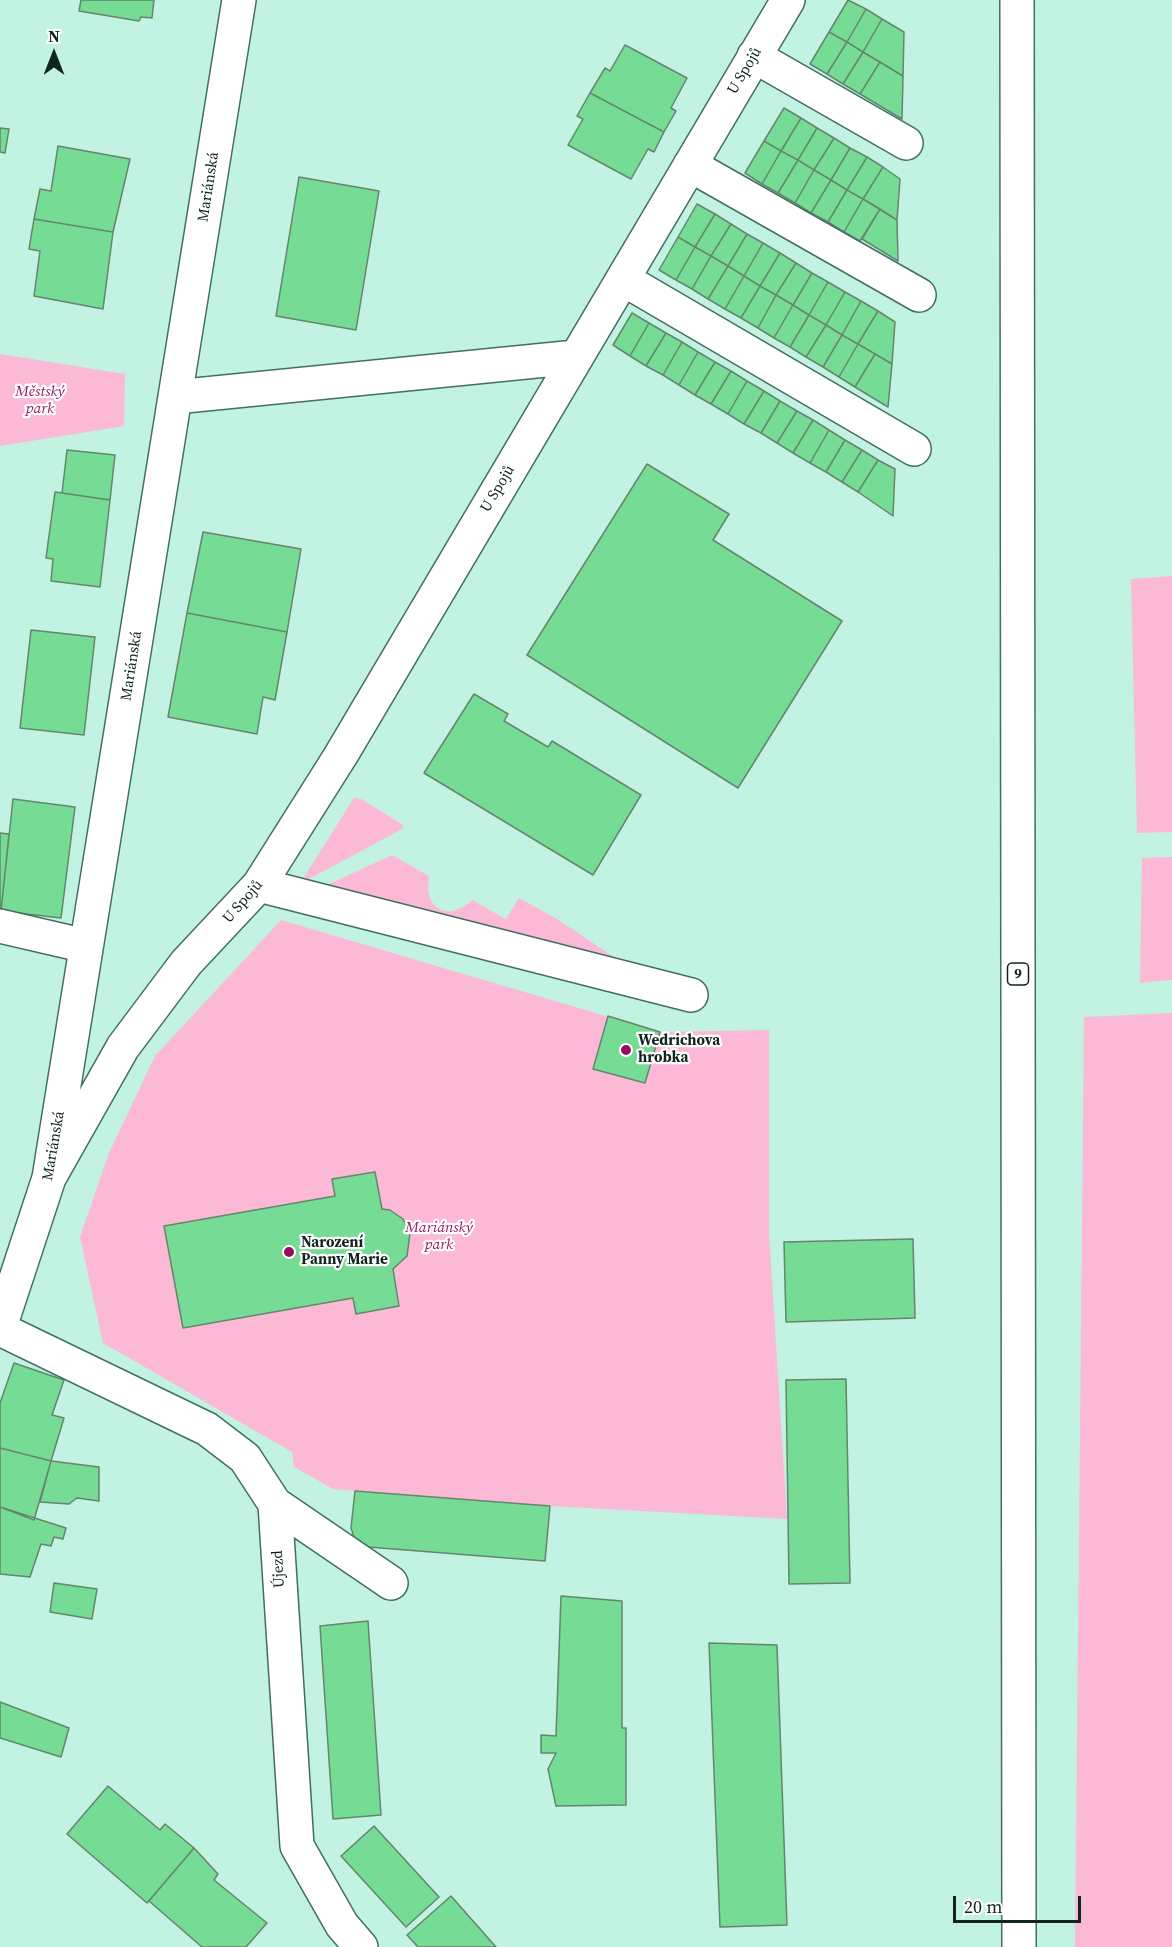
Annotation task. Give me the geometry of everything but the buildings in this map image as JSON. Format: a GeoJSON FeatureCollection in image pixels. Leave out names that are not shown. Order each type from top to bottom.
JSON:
{"type":"FeatureCollection","features":[{"type":"Feature","properties":{"kind":"street","name":"Mariánská"},"geometry":{"type":"LineString","coordinates":[[0,1328],[49,1178],[239,0]]}},
{"type":"Feature","properties":{"kind":"street","name":"U Spojů"},"geometry":{"type":"LineString","coordinates":[[49,1178],[123,1047],[186,963],[259,885],[341,755],[788,0]]}},
{"type":"Feature","properties":{"kind":"street","name":"9"},"geometry":{"type":"LineString","coordinates":[[1017,0],[1019,1947]]}},
{"type":"Feature","properties":{"kind":"street"},"geometry":{"type":"LineString","coordinates":[[754,56],[906,143]]}},
{"type":"Feature","properties":{"kind":"street"},"geometry":{"type":"LineString","coordinates":[[690,165],[919,295]]}},
{"type":"Feature","properties":{"kind":"street"},"geometry":{"type":"LineString","coordinates":[[623,279],[914,449]]}},
{"type":"Feature","properties":{"kind":"street"},"geometry":{"type":"LineString","coordinates":[[175,397],[576,357]]}},
{"type":"Feature","properties":{"kind":"street"},"geometry":{"type":"LineString","coordinates":[[259,885],[691,995]]}},
{"type":"Feature","properties":{"kind":"street"},"geometry":{"type":"LineString","coordinates":[[0,926],[86,946]]}},
{"type":"Feature","properties":{"kind":"street","name":"Újezd"},"geometry":{"type":"LineString","coordinates":[[0,1328],[207,1429],[245,1458],[275,1504],[297,1846],[342,1925],[361,1947]]}},
{"type":"Feature","properties":{"kind":"street"},"geometry":{"type":"LineString","coordinates":[[275,1504],[391,1583]]}},
{"type":"Feature","properties":{"kind":"green space","name":"Městský park"},"geometry":{"type":"Polygon","coordinates":[[[0,354],[125,374],[124,426],[0,446],[0,354]]]}},
{"type":"Feature","properties":{"kind":"green space"},"geometry":{"type":"Polygon","coordinates":[[[1172,576],[1172,832],[1137,833],[1131,579],[1172,576]]]}},
{"type":"Feature","properties":{"kind":"green space"},"geometry":{"type":"Polygon","coordinates":[[[354,798],[361,799],[403,825],[402,829],[307,880],[304,877],[354,798]]]}},
{"type":"Feature","properties":{"kind":"green space"},"geometry":{"type":"Polygon","coordinates":[[[392,855],[429,876],[430,897],[439,909],[454,911],[472,900],[506,919],[519,898],[557,919],[623,963],[312,892],[392,855]]]}},
{"type":"Feature","properties":{"kind":"green space"},"geometry":{"type":"Polygon","coordinates":[[[1172,857],[1172,980],[1140,983],[1142,858],[1172,857]]]}},
{"type":"Feature","properties":{"kind":"green space","name":"Mariánský park"},"geometry":{"type":"Polygon","coordinates":[[[281,920],[660,1032],[769,1030],[769,1232],[787,1519],[550,1506],[333,1489],[294,1467],[292,1452],[103,1343],[80,1237],[109,1153],[155,1056],[281,920]]]}},
{"type":"Feature","properties":{"kind":"green space"},"geometry":{"type":"Polygon","coordinates":[[[1172,1013],[1172,1947],[1075,1947],[1084,1017],[1172,1013]]]}},
{"type":"Feature","properties":{"kind":"place","name":"Wedrichova hrobka"},"geometry":{"type":"Point","coordinates":[626,1050]}},
{"type":"Feature","properties":{"kind":"place","name":"Narození Panny Marie"},"geometry":{"type":"Point","coordinates":[289,1252]}}]}
